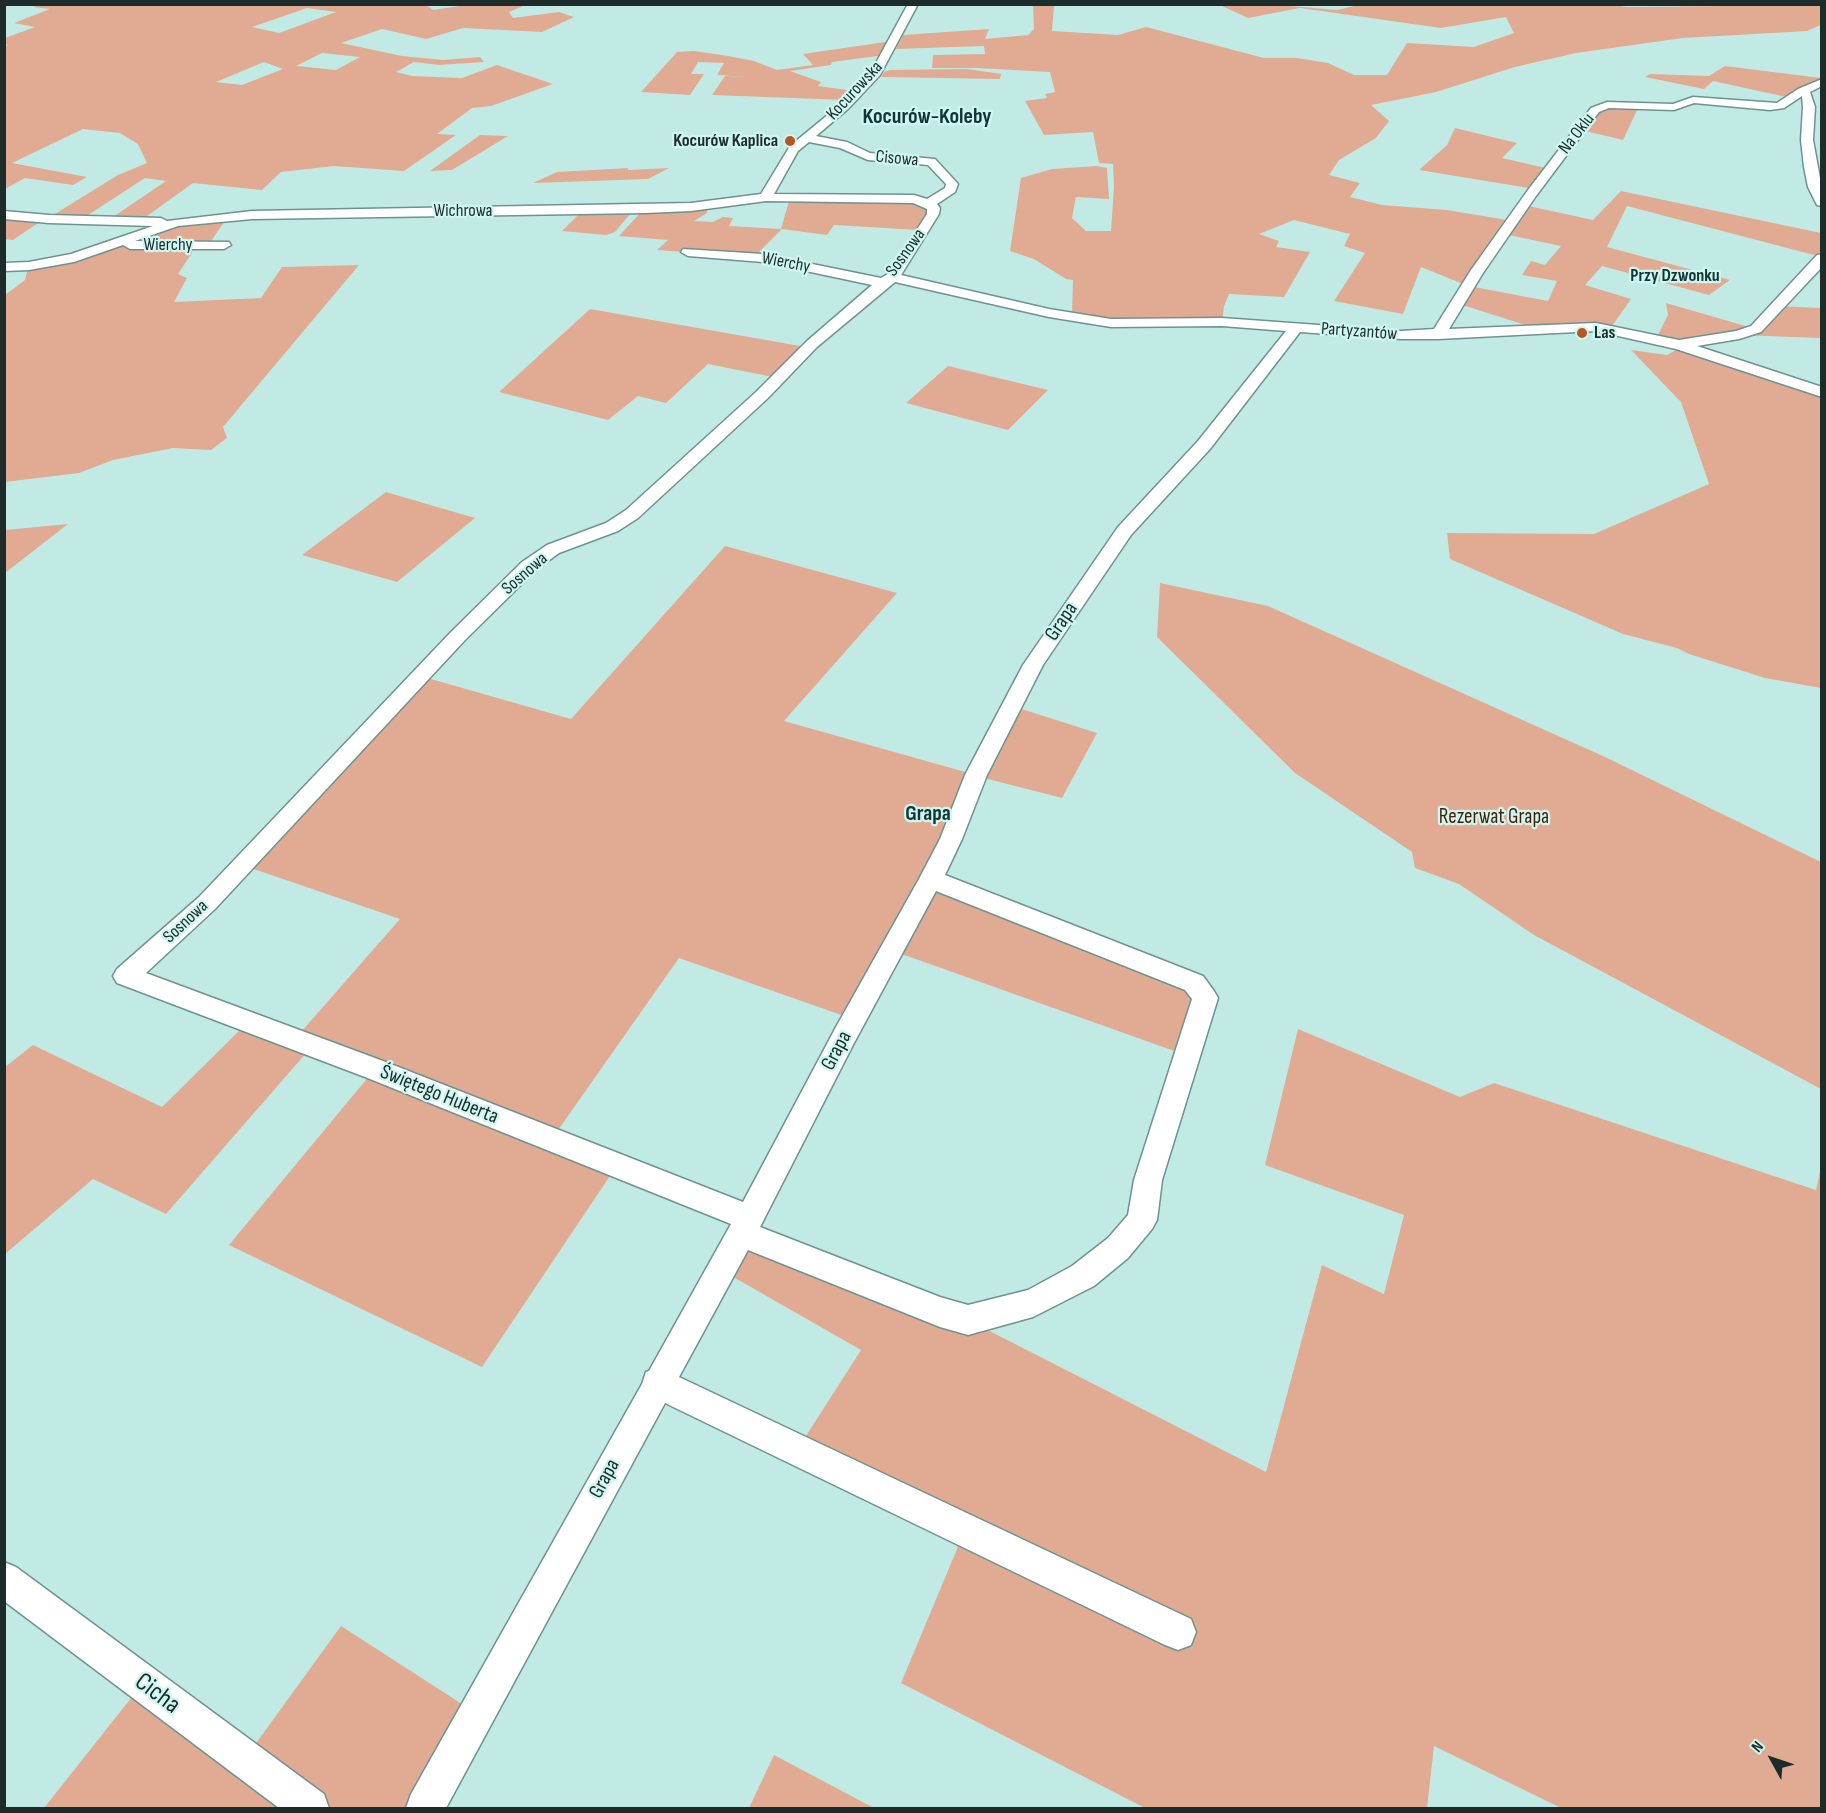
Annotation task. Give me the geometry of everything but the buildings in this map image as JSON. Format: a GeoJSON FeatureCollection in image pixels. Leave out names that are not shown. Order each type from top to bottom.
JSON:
{"type":"FeatureCollection","features":[{"type":"Feature","properties":{"kind":"street","name":"Kocurowska"},"geometry":{"type":"LineString","coordinates":[[766,197],[772,181],[794,149],[845,106],[876,73],[913,4]]}},
{"type":"Feature","properties":{"kind":"street","name":"Na Oklu"},"geometry":{"type":"LineString","coordinates":[[1438,335],[1476,273],[1595,110],[1607,105],[1674,107],[1693,100],[1780,106],[1802,91],[1821,82]]}},
{"type":"Feature","properties":{"kind":"street"},"geometry":{"type":"LineString","coordinates":[[1802,91],[1807,95],[1809,107],[1807,131],[1809,167],[1821,202]]}},
{"type":"Feature","properties":{"kind":"street","name":"Cisowa"},"geometry":{"type":"LineString","coordinates":[[805,138],[843,145],[868,156],[931,162],[952,184],[951,189],[944,195],[928,203]]}},
{"type":"Feature","properties":{"kind":"street","name":"Wichrowa"},"geometry":{"type":"LineString","coordinates":[[4,267],[55,262],[176,222],[300,213],[645,209],[691,207],[766,197],[914,200],[928,203]]}},
{"type":"Feature","properties":{"kind":"street","name":"Sosnowa"},"geometry":{"type":"LineString","coordinates":[[126,976],[207,903],[458,636],[529,566],[553,549],[612,526],[632,514],[762,395],[812,344],[888,280],[933,214],[934,208],[928,203]]}},
{"type":"Feature","properties":{"kind":"street"},"geometry":{"type":"LineString","coordinates":[[4,214],[49,219],[176,222]]}},
{"type":"Feature","properties":{"kind":"street","name":"Wierchy"},"geometry":{"type":"LineString","coordinates":[[112,245],[224,245]]}},
{"type":"Feature","properties":{"kind":"street","name":"Wierchy"},"geometry":{"type":"LineString","coordinates":[[688,252],[763,258],[888,280]]}},
{"type":"Feature","properties":{"kind":"street"},"geometry":{"type":"LineString","coordinates":[[1680,345],[1739,335],[1756,329],[1821,258]]}},
{"type":"Feature","properties":{"kind":"street","name":"Partyzantów"},"geometry":{"type":"LineString","coordinates":[[888,280],[1104,322],[1222,322],[1401,335],[1596,327],[1680,345],[1821,392]]}},
{"type":"Feature","properties":{"kind":"street","name":"Grapa"},"geometry":{"type":"LineString","coordinates":[[425,1809],[745,1225],[845,1035],[931,879],[951,839],[976,775],[1033,665],[1124,531],[1204,446],[1296,328]]}},
{"type":"Feature","properties":{"kind":"street","name":"Świętego Huberta"},"geometry":{"type":"LineString","coordinates":[[126,976],[374,1069],[745,1225],[940,1311],[968,1320],[1033,1303],[1083,1276],[1118,1248],[1142,1220],[1148,1180],[1205,998],[1194,983],[931,879]]}},
{"type":"Feature","properties":{"kind":"street"},"geometry":{"type":"LineString","coordinates":[[657,1383],[1178,1632]]}},
{"type":"Feature","properties":{"kind":"street","name":"Cicha"},"geometry":{"type":"LineString","coordinates":[[4,1578],[310,1809]]}},
{"type":"Feature","properties":{"kind":"green space"},"geometry":{"type":"Polygon","coordinates":[[[425,4],[433,10],[472,4],[528,4],[509,12],[513,18],[559,12],[574,17],[542,32],[463,28],[426,39],[382,29],[341,43],[402,56],[443,60],[480,57],[484,62],[439,65],[414,62],[396,72],[412,76],[462,78],[497,65],[553,84],[491,106],[472,108],[437,134],[456,135],[404,171],[334,166],[281,172],[262,190],[193,183],[143,219],[110,219],[166,181],[145,178],[82,219],[50,217],[118,175],[147,163],[138,144],[120,133],[83,129],[12,163],[87,177],[73,185],[25,178],[5,189],[4,47],[8,45],[5,44],[5,38],[35,27],[14,23],[50,9],[33,7],[39,5],[425,4]],[[307,8],[252,27],[279,33],[336,12],[307,8]],[[322,53],[296,66],[336,70],[360,57],[322,53]],[[264,62],[216,82],[242,85],[283,69],[264,62]]]}},
{"type":"Feature","properties":{"kind":"green space"},"geometry":{"type":"Polygon","coordinates":[[[1268,4],[1337,10],[1363,4],[1606,4],[1627,7],[1821,5],[1821,25],[1807,31],[1683,38],[1576,53],[1515,67],[1436,92],[1371,105],[1389,121],[1376,138],[1339,160],[1329,175],[1360,183],[1350,197],[1382,205],[1447,210],[1513,221],[1524,205],[1593,220],[1621,191],[1821,233],[1821,252],[1814,255],[1627,206],[1607,247],[1730,280],[1709,295],[1602,266],[1585,285],[1631,299],[1610,329],[1538,329],[1456,303],[1468,286],[1421,267],[1403,314],[1334,301],[1365,253],[1344,246],[1350,234],[1294,220],[1259,234],[1279,241],[1276,247],[1310,252],[1284,297],[1229,294],[1224,306],[1222,322],[1121,321],[1072,314],[1073,280],[1066,279],[1034,259],[1010,251],[1021,178],[1052,169],[1097,166],[1107,168],[1109,199],[1076,197],[1072,218],[1086,231],[1111,231],[1113,164],[1099,163],[1093,132],[1044,135],[1025,101],[1047,98],[1045,94],[1055,92],[1050,72],[932,68],[933,55],[985,54],[984,46],[896,49],[903,35],[989,29],[985,39],[1028,35],[1034,29],[1033,5],[1054,5],[1052,31],[1118,35],[1146,27],[1264,58],[1297,58],[1328,63],[1354,75],[1387,75],[1407,43],[1474,47],[1514,33],[1506,17],[1441,28],[1300,8],[1248,18],[1220,5],[1268,4]],[[1504,234],[1469,286],[1548,301],[1557,281],[1522,275],[1531,261],[1545,265],[1561,246],[1504,234]]]}},
{"type":"Feature","properties":{"kind":"green space"},"geometry":{"type":"Polygon","coordinates":[[[892,41],[885,55],[832,62],[831,65],[790,71],[821,82],[818,86],[855,91],[846,100],[712,95],[725,76],[749,77],[717,75],[724,63],[698,62],[691,74],[704,74],[690,95],[641,92],[677,52],[694,51],[728,56],[754,61],[777,70],[813,65],[803,54],[892,41]]]}},
{"type":"Feature","properties":{"kind":"green space"},"geometry":{"type":"Polygon","coordinates":[[[1725,66],[1821,78],[1821,82],[1791,98],[1713,81],[1704,89],[1645,77],[1650,74],[1709,76],[1725,66]]]}},
{"type":"Feature","properties":{"kind":"green space"},"geometry":{"type":"Polygon","coordinates":[[[967,69],[1001,74],[1000,79],[881,77],[884,72],[890,70],[967,69]]]}},
{"type":"Feature","properties":{"kind":"green space"},"geometry":{"type":"Polygon","coordinates":[[[1639,106],[1623,140],[1581,130],[1600,107],[1639,106]]]}},
{"type":"Feature","properties":{"kind":"green space"},"geometry":{"type":"Polygon","coordinates":[[[1455,128],[1517,143],[1502,158],[1550,169],[1535,189],[1419,170],[1447,145],[1455,128]]]}},
{"type":"Feature","properties":{"kind":"green space"},"geometry":{"type":"Polygon","coordinates":[[[480,135],[508,136],[452,170],[430,171],[480,135]]]}},
{"type":"Feature","properties":{"kind":"green space"},"geometry":{"type":"Polygon","coordinates":[[[628,168],[628,170],[669,168],[648,179],[533,183],[557,172],[628,168]]]}},
{"type":"Feature","properties":{"kind":"green space"},"geometry":{"type":"Polygon","coordinates":[[[789,201],[909,201],[928,207],[929,212],[919,230],[834,225],[827,235],[782,229],[754,257],[657,250],[668,240],[619,236],[642,211],[707,207],[707,213],[694,221],[713,222],[723,217],[733,218],[729,226],[781,229],[789,201]]]}},
{"type":"Feature","properties":{"kind":"green space"},"geometry":{"type":"Polygon","coordinates":[[[581,212],[631,213],[615,232],[606,235],[562,231],[581,212]]]}},
{"type":"Feature","properties":{"kind":"green space"},"geometry":{"type":"Polygon","coordinates":[[[5,217],[41,221],[13,240],[5,239],[5,217]]]}},
{"type":"Feature","properties":{"kind":"green space"},"geometry":{"type":"Polygon","coordinates":[[[227,218],[209,244],[131,242],[180,223],[227,218]]]}},
{"type":"Feature","properties":{"kind":"green space"},"geometry":{"type":"Polygon","coordinates":[[[112,245],[192,248],[192,253],[178,274],[187,278],[174,302],[261,298],[282,267],[359,265],[223,427],[227,438],[211,450],[173,448],[113,460],[79,473],[5,482],[5,295],[25,280],[28,268],[112,245]]]}},
{"type":"Feature","properties":{"kind":"green space"},"geometry":{"type":"Polygon","coordinates":[[[1666,303],[1749,327],[1777,306],[1821,308],[1821,338],[1739,335],[1680,345],[1656,339],[1668,315],[1666,303]]]}},
{"type":"Feature","properties":{"kind":"green space"},"geometry":{"type":"Polygon","coordinates":[[[590,309],[806,347],[773,377],[708,364],[666,403],[638,396],[608,420],[499,392],[590,309]]]}},
{"type":"Feature","properties":{"kind":"green space"},"geometry":{"type":"Polygon","coordinates":[[[1680,348],[1821,396],[1821,688],[1765,678],[1689,654],[1677,648],[1623,634],[1450,559],[1447,533],[1594,534],[1709,484],[1681,402],[1631,350],[1667,355],[1680,348]]]}},
{"type":"Feature","properties":{"kind":"green space"},"geometry":{"type":"Polygon","coordinates":[[[948,366],[1048,390],[1008,430],[906,403],[948,366]]]}},
{"type":"Feature","properties":{"kind":"green space"},"geometry":{"type":"Polygon","coordinates":[[[386,492],[475,518],[397,582],[302,555],[386,492]]]}},
{"type":"Feature","properties":{"kind":"green space"},"geometry":{"type":"Polygon","coordinates":[[[68,524],[5,573],[5,530],[68,524]]]}},
{"type":"Feature","properties":{"kind":"green space"},"geometry":{"type":"Polygon","coordinates":[[[725,546],[897,593],[784,721],[976,775],[1012,706],[1097,733],[1062,798],[976,776],[847,1017],[679,958],[556,1133],[301,1032],[400,919],[245,866],[424,677],[571,719],[725,546]]]}},
{"type":"Feature","properties":{"kind":"green space","name":"Rezerwat Grapa"},"geometry":{"type":"Polygon","coordinates":[[[1160,583],[1268,606],[1603,756],[1821,862],[1821,1089],[1534,935],[1459,884],[1415,868],[1412,852],[1295,773],[1157,637],[1160,583]]]}},
{"type":"Feature","properties":{"kind":"green space"},"geometry":{"type":"Polygon","coordinates":[[[933,885],[1187,991],[1194,999],[1180,1053],[896,952],[933,885]]]}},
{"type":"Feature","properties":{"kind":"green space"},"geometry":{"type":"Polygon","coordinates":[[[243,1027],[308,1051],[166,1214],[93,1179],[5,1254],[5,1067],[33,1045],[162,1107],[243,1027]]]}},
{"type":"Feature","properties":{"kind":"green space"},"geometry":{"type":"Polygon","coordinates":[[[1298,1029],[1460,1097],[1494,1083],[1816,1190],[1821,1167],[1821,1808],[1561,1808],[1434,1746],[1427,1808],[1145,1808],[901,1683],[965,1530],[797,1450],[861,1350],[721,1270],[741,1233],[968,1320],[1266,1472],[1322,1265],[1384,1294],[1404,1215],[1265,1165],[1298,1029]]]}},
{"type":"Feature","properties":{"kind":"green space"},"geometry":{"type":"Polygon","coordinates":[[[370,1075],[614,1170],[482,1367],[229,1245],[370,1075]]]}},
{"type":"Feature","properties":{"kind":"green space"},"geometry":{"type":"Polygon","coordinates":[[[341,1626],[465,1706],[407,1808],[44,1808],[143,1683],[233,1775],[341,1626]]]}},
{"type":"Feature","properties":{"kind":"green space"},"geometry":{"type":"Polygon","coordinates":[[[774,1755],[874,1808],[749,1808],[774,1755]]]}},
{"type":"Feature","properties":{"kind":"place","name":"Kocurów Kaplica"},"geometry":{"type":"Point","coordinates":[790,141]}},
{"type":"Feature","properties":{"kind":"place","name":"Las"},"geometry":{"type":"Point","coordinates":[1582,333]}},
{"type":"Feature","properties":{"kind":"district","name":"Kocurów-Koleby"},"geometry":{"type":"Point","coordinates":[927,117]}},
{"type":"Feature","properties":{"kind":"district","name":"Przy Dzwonku"},"geometry":{"type":"Point","coordinates":[1675,276]}},
{"type":"Feature","properties":{"kind":"district","name":"Grapa"},"geometry":{"type":"Point","coordinates":[928,814]}}]}
